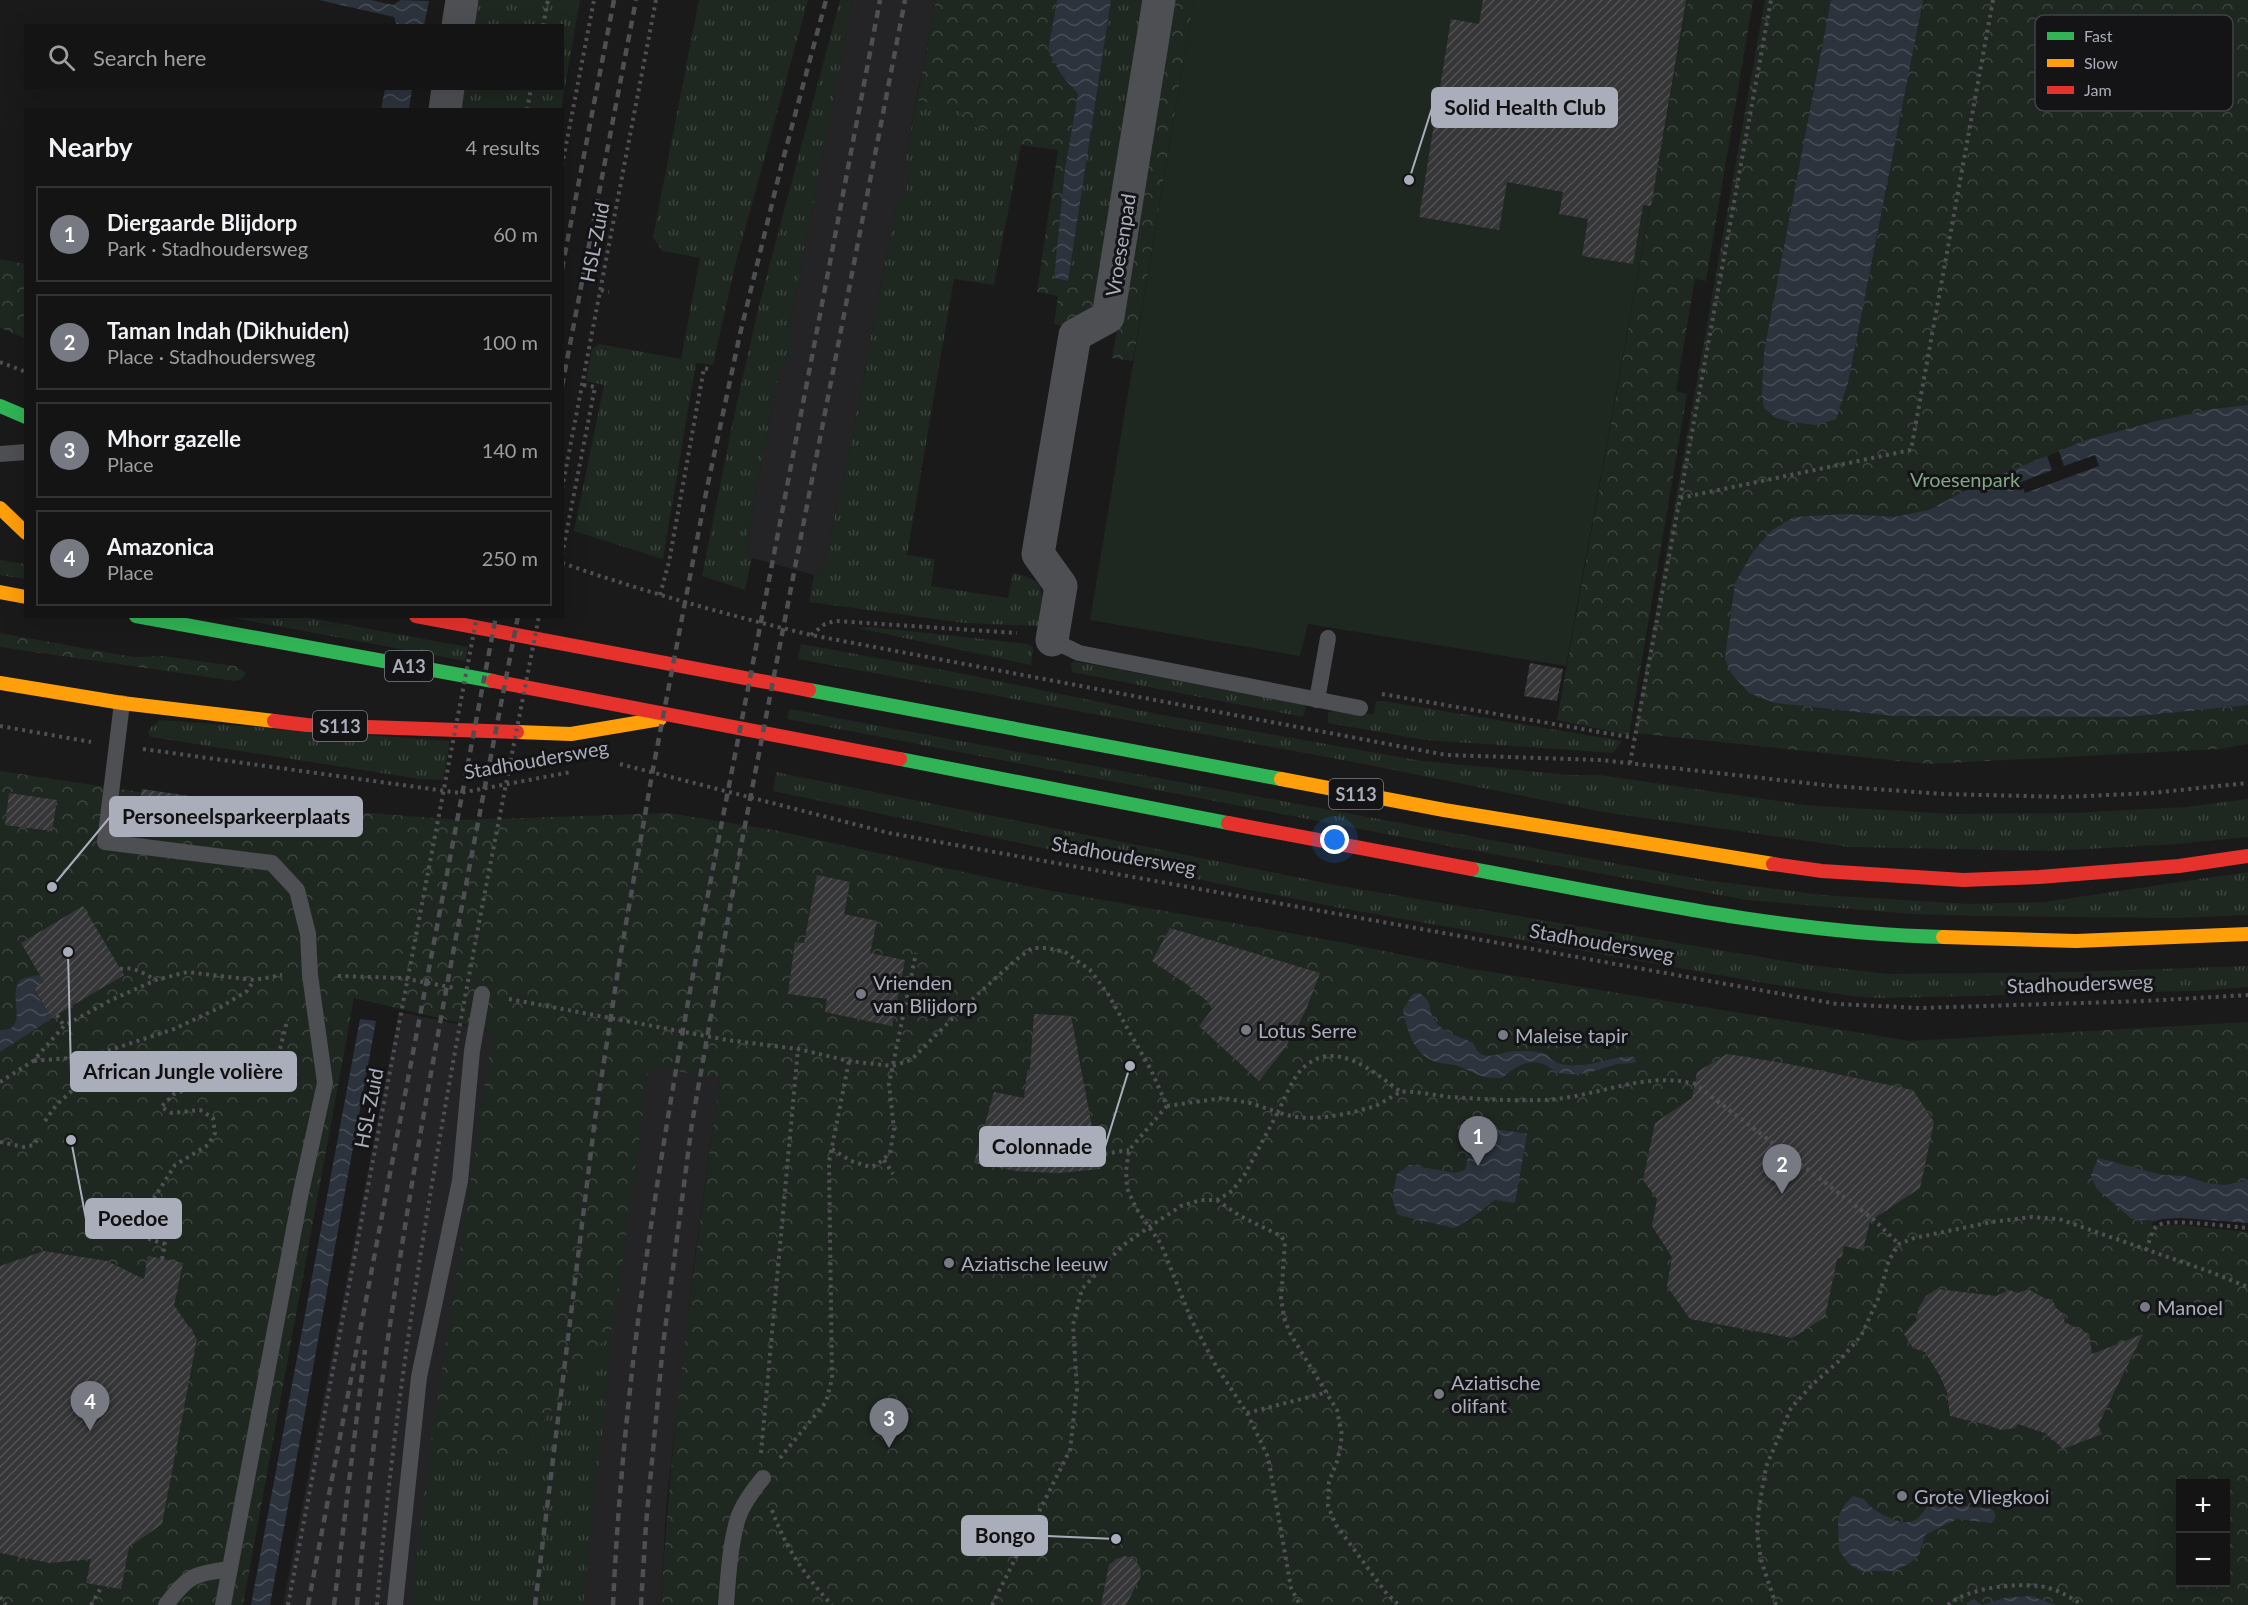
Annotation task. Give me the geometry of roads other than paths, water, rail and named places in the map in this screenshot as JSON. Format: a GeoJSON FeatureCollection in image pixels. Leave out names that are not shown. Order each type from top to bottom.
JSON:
{"type":"FeatureCollection","features":[{"type":"Feature","properties":{"kind":"main road"},"geometry":{"type":"LineString","coordinates":[[0,406],[24,416]]}},
{"type":"Feature","properties":{"kind":"main road"},"geometry":{"type":"LineString","coordinates":[[0,508],[23,539]]}},
{"type":"Feature","properties":{"kind":"main road"},"geometry":{"type":"LineString","coordinates":[[0,592],[24,597]]}},
{"type":"Feature","properties":{"kind":"main road","name":"Stadhoudersweg"},"geometry":{"type":"LineString","coordinates":[[147,618],[682,716],[1651,902],[1794,925],[1925,937],[2076,941],[2248,934]]}},
{"type":"Feature","properties":{"kind":"main road"},"geometry":{"type":"LineString","coordinates":[[426,618],[541,641]]}},
{"type":"Feature","properties":{"kind":"main road","name":"S113"},"geometry":{"type":"LineString","coordinates":[[505,618],[541,641],[1444,810],[1667,848],[1822,871],[1963,880],[2146,869],[2248,856]]}},
{"type":"Feature","properties":{"kind":"main road","name":"Stadhoudersweg"},"geometry":{"type":"LineString","coordinates":[[0,683],[122,703],[308,725],[571,734],[682,716]]}},
{"type":"Feature","properties":{"kind":"street"},"geometry":{"type":"LineString","coordinates":[[458,24],[462,0]]}},
{"type":"Feature","properties":{"kind":"street","name":"Vroesenpad"},"geometry":{"type":"LineString","coordinates":[[1052,640],[1061,586],[1038,554],[1075,335],[1108,317],[1159,0]]}},
{"type":"Feature","properties":{"kind":"street"},"geometry":{"type":"LineString","coordinates":[[445,108],[448,90]]}},
{"type":"Feature","properties":{"kind":"lane"},"geometry":{"type":"LineString","coordinates":[[0,454],[24,452]]}},
{"type":"Feature","properties":{"kind":"lane"},"geometry":{"type":"LineString","coordinates":[[1317,700],[1328,638]]}},
{"type":"Feature","properties":{"kind":"lane"},"geometry":{"type":"LineString","coordinates":[[1052,640],[1079,653],[1360,708]]}},
{"type":"Feature","properties":{"kind":"lane"},"geometry":{"type":"LineString","coordinates":[[122,703],[105,842],[272,863],[297,890],[308,934],[310,975],[325,1083],[301,1192],[223,1605]]}},
{"type":"Feature","properties":{"kind":"lane"},"geometry":{"type":"LineString","coordinates":[[395,1605],[419,1377],[460,1181],[471,1050],[482,994]]}},
{"type":"Feature","properties":{"kind":"lane"},"geometry":{"type":"LineString","coordinates":[[728,1604],[729,1571],[738,1517],[750,1494],[763,1478]]}},
{"type":"Feature","properties":{"kind":"lane"},"geometry":{"type":"LineString","coordinates":[[166,1605],[181,1584],[189,1579],[204,1573],[230,1569]]}},
{"type":"Feature","properties":{"kind":"water"},"geometry":{"type":"Polygon","coordinates":[[[319,0],[371,0],[393,5],[401,0],[429,1],[424,24],[396,24],[394,17],[319,0]]]}},
{"type":"Feature","properties":{"kind":"water"},"geometry":{"type":"Polygon","coordinates":[[[1057,0],[1111,0],[1068,281],[1054,278],[1065,168],[1078,94],[1062,76],[1048,51],[1057,0]]]}},
{"type":"Feature","properties":{"kind":"water"},"geometry":{"type":"Polygon","coordinates":[[[1831,0],[1923,0],[1848,383],[1836,419],[1816,425],[1776,418],[1764,408],[1762,393],[1764,352],[1831,0]]]}},
{"type":"Feature","properties":{"kind":"water"},"geometry":{"type":"Polygon","coordinates":[[[385,90],[412,90],[409,108],[381,108],[385,90]]]}},
{"type":"Feature","properties":{"kind":"water"},"geometry":{"type":"Polygon","coordinates":[[[2248,405],[2248,705],[2127,717],[1895,716],[1775,703],[1749,693],[1731,673],[1725,659],[1735,583],[1752,553],[1771,531],[1794,517],[1846,514],[1894,517],[1929,510],[1976,485],[2086,440],[2157,421],[2213,409],[2248,405]]]}},
{"type":"Feature","properties":{"kind":"water"},"geometry":{"type":"Polygon","coordinates":[[[39,975],[44,982],[34,989],[51,1019],[0,1052],[0,1030],[9,1029],[15,1024],[17,986],[23,979],[39,975]]]}},
{"type":"Feature","properties":{"kind":"water"},"geometry":{"type":"Polygon","coordinates":[[[1419,993],[1427,999],[1438,1025],[1473,1043],[1481,1054],[1486,1056],[1528,1051],[1548,1055],[1555,1062],[1569,1065],[1586,1065],[1627,1057],[1634,1057],[1636,1062],[1573,1074],[1557,1072],[1542,1064],[1530,1062],[1518,1066],[1502,1078],[1489,1078],[1456,1065],[1440,1063],[1424,1056],[1418,1050],[1407,1026],[1403,1009],[1413,994],[1419,993]]]}},
{"type":"Feature","properties":{"kind":"water"},"geometry":{"type":"Polygon","coordinates":[[[360,1019],[376,1021],[270,1605],[251,1605],[360,1019]]]}},
{"type":"Feature","properties":{"kind":"water"},"geometry":{"type":"Polygon","coordinates":[[[1496,1129],[1527,1134],[1515,1203],[1495,1200],[1454,1228],[1398,1215],[1392,1198],[1397,1174],[1409,1165],[1456,1173],[1465,1170],[1470,1148],[1496,1129]]]}},
{"type":"Feature","properties":{"kind":"water"},"geometry":{"type":"Polygon","coordinates":[[[2098,1158],[2162,1175],[2184,1176],[2207,1183],[2225,1185],[2248,1180],[2248,1229],[2132,1219],[2096,1188],[2091,1175],[2098,1158]]]}},
{"type":"Feature","properties":{"kind":"water"},"geometry":{"type":"Polygon","coordinates":[[[1853,1496],[1864,1499],[1887,1517],[1903,1522],[1918,1518],[1933,1497],[1968,1507],[1990,1509],[1996,1517],[1991,1523],[1957,1519],[1925,1535],[1919,1555],[1910,1563],[1894,1571],[1860,1571],[1849,1564],[1839,1550],[1838,1517],[1845,1504],[1853,1496]]]}},
{"type":"Feature","properties":{"kind":"water"},"geometry":{"type":"Polygon","coordinates":[[[2031,1596],[2056,1605],[1982,1605],[2004,1598],[2031,1596]]]}},
{"type":"Feature","properties":{"kind":"water"},"geometry":{"type":"Polygon","coordinates":[[[1974,1599],[1982,1605],[1967,1605],[1966,1603],[1974,1599]]]}},
{"type":"Feature","properties":{"kind":"railway"},"geometry":{"type":"LineString","coordinates":[[564,259],[614,0]]}},
{"type":"Feature","properties":{"kind":"railway"},"geometry":{"type":"LineString","coordinates":[[564,376],[636,0]]}},
{"type":"Feature","properties":{"kind":"railway"},"geometry":{"type":"LineString","coordinates":[[535,1605],[595,1119],[653,769],[707,488],[740,334],[781,167],[826,0]]}},
{"type":"Feature","properties":{"kind":"railway"},"geometry":{"type":"LineString","coordinates":[[613,1605],[630,1391],[658,1178],[714,860],[880,0]]}},
{"type":"Feature","properties":{"kind":"railway"},"geometry":{"type":"LineString","coordinates":[[641,1605],[646,1524],[663,1345],[692,1123],[740,851],[905,0]]}},
{"type":"Feature","properties":{"kind":"railway"},"geometry":{"type":"LineString","coordinates":[[308,1605],[496,618]]}},
{"type":"Feature","properties":{"kind":"railway"},"geometry":{"type":"LineString","coordinates":[[357,1605],[370,1480],[404,1232],[447,985],[518,618]]}},
{"type":"Feature","properties":{"kind":"railway"},"geometry":{"type":"LineString","coordinates":[[334,1605],[365,1350]]}},
{"type":"Feature","properties":{"kind":"place","name":"Solid Health Club"},"geometry":{"type":"Point","coordinates":[1409,180]}},
{"type":"Feature","properties":{"kind":"place","name":"Personeelsparkeerplaats"},"geometry":{"type":"Point","coordinates":[52,887]}},
{"type":"Feature","properties":{"kind":"place","name":"African Jungle volière"},"geometry":{"type":"Point","coordinates":[68,952]}},
{"type":"Feature","properties":{"kind":"place","name":"Vrienden van Blijdorp"},"geometry":{"type":"Point","coordinates":[861,994]}},
{"type":"Feature","properties":{"kind":"place","name":"Lotus Serre"},"geometry":{"type":"Point","coordinates":[1246,1030]}},
{"type":"Feature","properties":{"kind":"place","name":"Maleise tapir"},"geometry":{"type":"Point","coordinates":[1503,1035]}},
{"type":"Feature","properties":{"kind":"place","name":"Colonnade"},"geometry":{"type":"Point","coordinates":[1130,1066]}},
{"type":"Feature","properties":{"kind":"place","name":"Poedoe"},"geometry":{"type":"Point","coordinates":[71,1140]}},
{"type":"Feature","properties":{"kind":"place","name":"Diergaarde Blijdorp"},"geometry":{"type":"Point","coordinates":[1478,1166]}},
{"type":"Feature","properties":{"kind":"place","name":"Taman Indah (Dikhuiden)"},"geometry":{"type":"Point","coordinates":[1782,1194]}},
{"type":"Feature","properties":{"kind":"place","name":"Aziatische leeuw"},"geometry":{"type":"Point","coordinates":[949,1263]}},
{"type":"Feature","properties":{"kind":"place","name":"Manoel"},"geometry":{"type":"Point","coordinates":[2145,1307]}},
{"type":"Feature","properties":{"kind":"place","name":"Aziatische olifant"},"geometry":{"type":"Point","coordinates":[1439,1394]}},
{"type":"Feature","properties":{"kind":"place","name":"Amazonica"},"geometry":{"type":"Point","coordinates":[90,1431]}},
{"type":"Feature","properties":{"kind":"place","name":"Mhorr gazelle"},"geometry":{"type":"Point","coordinates":[889,1448]}},
{"type":"Feature","properties":{"kind":"place","name":"Grote Vliegkooi"},"geometry":{"type":"Point","coordinates":[1902,1496]}},
{"type":"Feature","properties":{"kind":"place","name":"Bongo"},"geometry":{"type":"Point","coordinates":[1116,1539]}},
{"type":"Feature","properties":{"kind":"park label","name":"Vroesenpark"},"geometry":{"type":"Point","coordinates":[1965,479]}}]}
